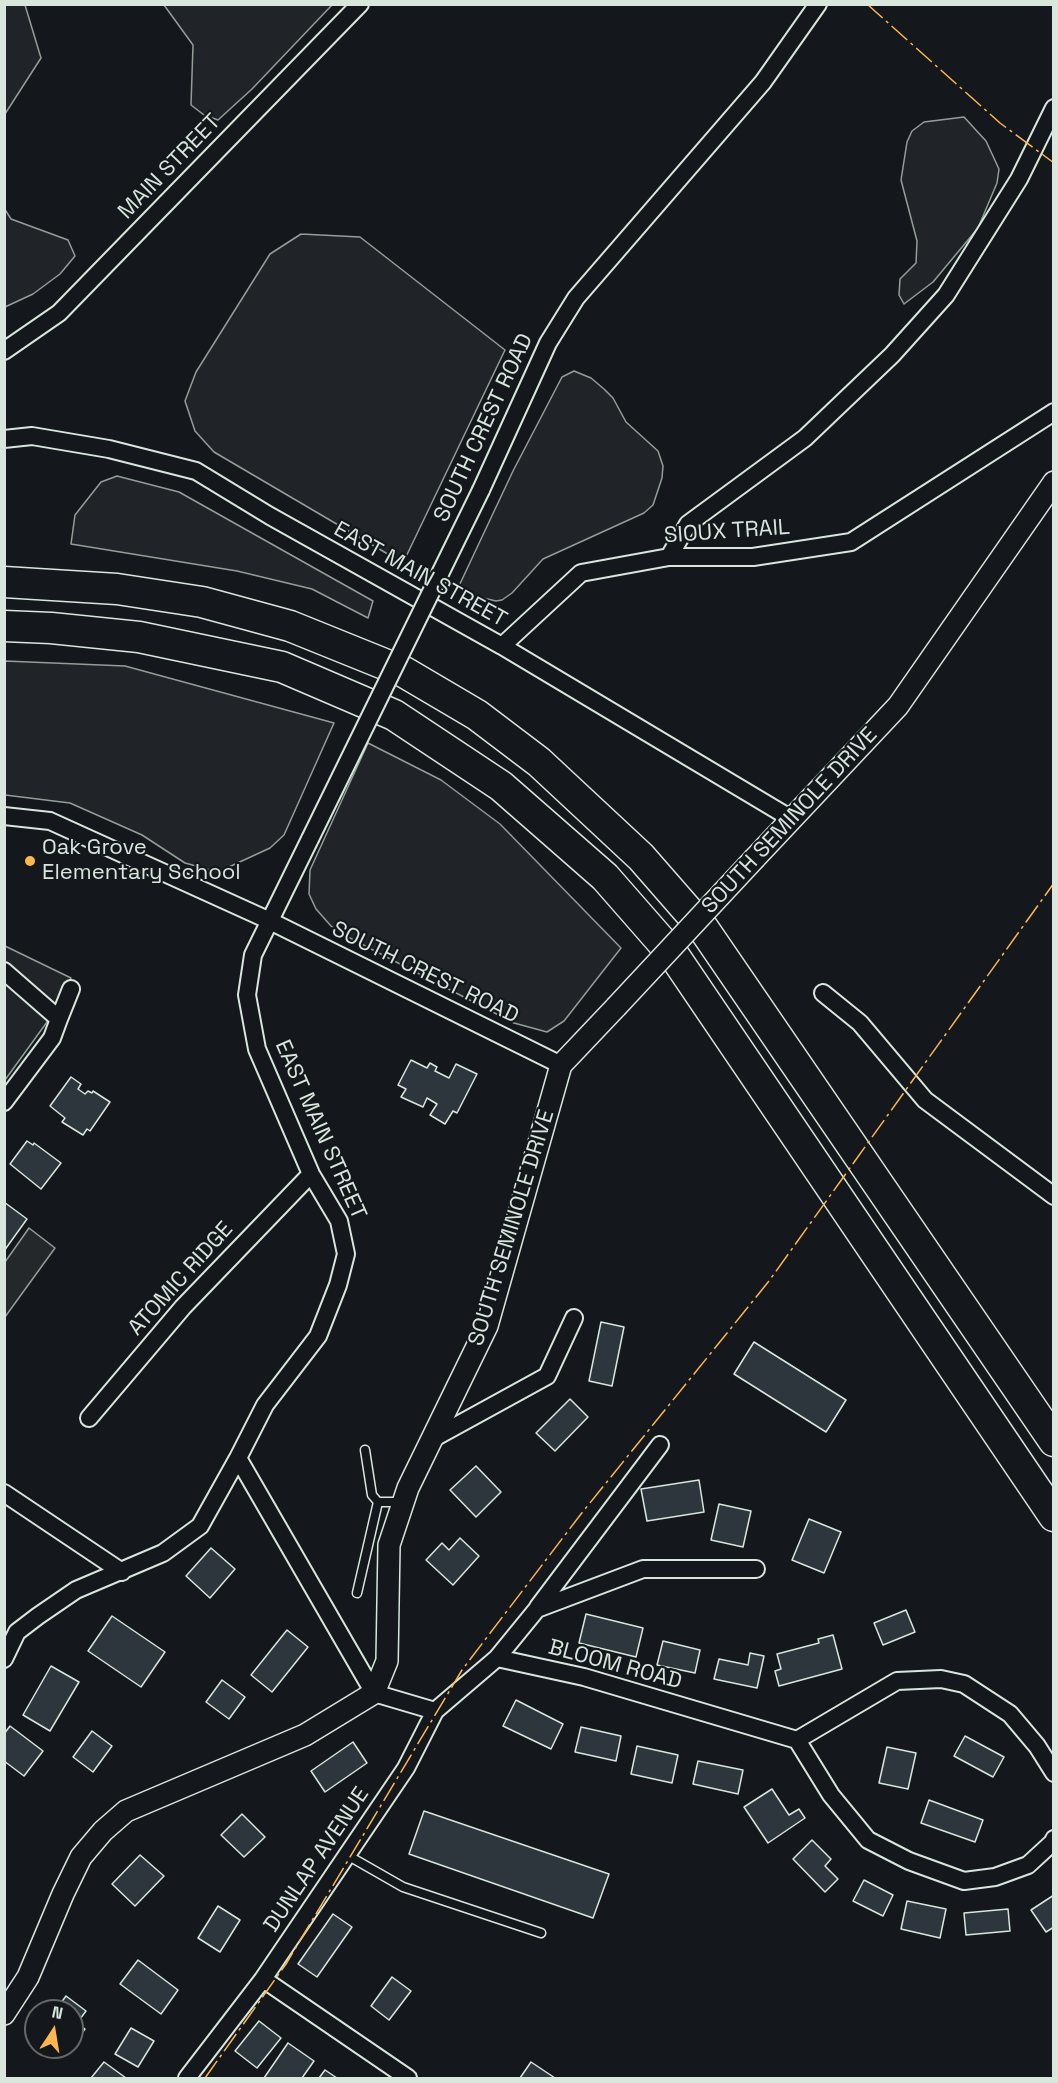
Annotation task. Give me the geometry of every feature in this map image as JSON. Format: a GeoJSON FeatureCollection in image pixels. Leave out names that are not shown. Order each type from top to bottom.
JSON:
{"type":"FeatureCollection","features":[{"type":"Feature","properties":{"kind":"highway"},"geometry":{"type":"LineString","coordinates":[[4,582],[117,589],[170,597],[202,602],[290,626],[404,672],[477,715],[539,762],[641,857],[703,928],[1053,1441]]}},
{"type":"Feature","properties":{"kind":"highway"},"geometry":{"type":"LineString","coordinates":[[4,627],[51,628],[140,637],[282,667],[394,714],[501,786],[605,877],[675,957],[1053,1516]]}},
{"type":"Feature","properties":{"kind":"street","name":"MAIN STREET"},"geometry":{"type":"LineString","coordinates":[[4,351],[59,313],[360,4]]}},
{"type":"Feature","properties":{"kind":"street","name":"SOUTH CREST ROAD"},"geometry":{"type":"LineString","coordinates":[[268,920],[481,490],[548,343],[576,298],[763,82],[818,4]]}},
{"type":"Feature","properties":{"kind":"street"},"geometry":{"type":"LineString","coordinates":[[669,557],[688,524],[805,438],[892,355],[946,295],[1018,179],[1053,108]]}},
{"type":"Feature","properties":{"kind":"street","name":"SIOUX TRAIL"},"geometry":{"type":"LineString","coordinates":[[502,646],[581,573],[669,557],[753,557],[851,542],[1053,412]]}},
{"type":"Feature","properties":{"kind":"street","name":"EAST MAIN STREET"},"geometry":{"type":"LineString","coordinates":[[4,439],[43,437],[109,449],[196,471],[279,522],[502,646],[790,819]]}},
{"type":"Feature","properties":{"kind":"street","name":"SOUTH SEMINOLE DRIVE"},"geometry":{"type":"LineString","coordinates":[[374,1693],[387,1661],[388,1545],[403,1502],[487,1326],[561,1065],[898,706],[1053,482]]}},
{"type":"Feature","properties":{"kind":"street","name":"SOUTH CREST ROAD"},"geometry":{"type":"LineString","coordinates":[[4,816],[50,821],[268,920],[561,1065]]}},
{"type":"Feature","properties":{"kind":"street","name":"EAST MAIN STREET"},"geometry":{"type":"LineString","coordinates":[[4,1659],[17,1632],[76,1590],[163,1553],[200,1526],[265,1405],[318,1336],[338,1285],[346,1254],[339,1221],[311,1174],[257,1049],[247,995],[253,955],[268,920]]}},
{"type":"Feature","properties":{"kind":"street"},"geometry":{"type":"LineString","coordinates":[[4,971],[59,1019]]}},
{"type":"Feature","properties":{"kind":"street"},"geometry":{"type":"LineString","coordinates":[[4,1102],[52,1038],[71,989]]}},
{"type":"Feature","properties":{"kind":"street"},"geometry":{"type":"LineString","coordinates":[[823,993],[860,1023],[926,1100],[1053,1196]]}},
{"type":"Feature","properties":{"kind":"street","name":"ATOMIC RIDGE"},"geometry":{"type":"LineString","coordinates":[[89,1418],[183,1308],[311,1174]]}},
{"type":"Feature","properties":{"kind":"street"},"geometry":{"type":"LineString","coordinates":[[434,1438],[547,1376],[574,1318]]}},
{"type":"Feature","properties":{"kind":"street"},"geometry":{"type":"LineString","coordinates":[[238,1458],[374,1693],[435,1711],[496,1658],[537,1609],[660,1445]]}},
{"type":"Feature","properties":{"kind":"street"},"geometry":{"type":"LineString","coordinates":[[4,1493],[122,1572]]}},
{"type":"Feature","properties":{"kind":"street"},"geometry":{"type":"LineString","coordinates":[[537,1609],[643,1569],[756,1569]]}},
{"type":"Feature","properties":{"kind":"street","name":"BLOOM ROAD"},"geometry":{"type":"LineString","coordinates":[[496,1658],[584,1677],[797,1740]]}},
{"type":"Feature","properties":{"kind":"street"},"geometry":{"type":"LineString","coordinates":[[1053,1773],[1037,1746],[1010,1714],[964,1683],[941,1679],[897,1681],[797,1740],[831,1795],[868,1840],[909,1861],[964,1881],[995,1877],[1028,1865],[1053,1842],[1053,1839]]}},
{"type":"Feature","properties":{"kind":"street"},"geometry":{"type":"LineString","coordinates":[[4,2014],[28,1977],[81,1857],[103,1831],[126,1811],[305,1736],[374,1693]]}},
{"type":"Feature","properties":{"kind":"street","name":"DUNLAP AVENUE"},"geometry":{"type":"LineString","coordinates":[[187,2079],[263,1979],[406,1768],[435,1711]]}},
{"type":"Feature","properties":{"kind":"street"},"geometry":{"type":"LineString","coordinates":[[263,1979],[408,2079]]}},
{"type":"Feature","properties":{"kind":"lane"},"geometry":{"type":"LineString","coordinates":[[365,1450],[372,1495],[378,1502],[403,1502]]}},
{"type":"Feature","properties":{"kind":"lane"},"geometry":{"type":"LineString","coordinates":[[357,1593],[378,1502]]}},
{"type":"Feature","properties":{"kind":"lane"},"geometry":{"type":"LineString","coordinates":[[347,1855],[404,1887],[541,1932]]}},
{"type":"Feature","properties":{"kind":"shaded area"},"geometry":{"type":"Polygon","coordinates":[[[5,4],[25,5],[41,58],[5,114],[5,4]]]}},
{"type":"Feature","properties":{"kind":"shaded area"},"geometry":{"type":"Polygon","coordinates":[[[164,5],[332,5],[252,89],[218,120],[204,115],[191,105],[193,45],[164,5]]]}},
{"type":"Feature","properties":{"kind":"shaded area"},"geometry":{"type":"Polygon","coordinates":[[[964,117],[986,141],[999,169],[997,183],[978,228],[933,282],[904,304],[899,295],[900,279],[916,263],[917,241],[901,180],[907,142],[912,131],[924,122],[964,117]]]}},
{"type":"Feature","properties":{"kind":"shaded area"},"geometry":{"type":"Polygon","coordinates":[[[4,208],[11,219],[68,240],[75,256],[60,274],[33,294],[5,307],[4,208]]]}},
{"type":"Feature","properties":{"kind":"shaded area"},"geometry":{"type":"Polygon","coordinates":[[[301,234],[360,237],[505,350],[403,563],[214,452],[195,431],[185,401],[196,372],[270,254],[301,234]]]}},
{"type":"Feature","properties":{"kind":"shaded area"},"geometry":{"type":"Polygon","coordinates":[[[574,371],[591,378],[604,389],[613,398],[626,422],[658,451],[663,466],[662,478],[653,505],[644,513],[543,559],[512,593],[502,600],[479,597],[458,588],[513,471],[562,377],[574,371]]]}},
{"type":"Feature","properties":{"kind":"shaded area"},"geometry":{"type":"Polygon","coordinates":[[[117,476],[179,492],[373,601],[368,618],[312,589],[237,571],[71,544],[75,515],[101,482],[117,476]]]}},
{"type":"Feature","properties":{"kind":"shaded area"},"geometry":{"type":"Polygon","coordinates":[[[5,661],[125,666],[334,723],[284,835],[270,848],[218,872],[185,863],[142,835],[70,803],[5,795],[5,661]]]}},
{"type":"Feature","properties":{"kind":"shaded area"},"geometry":{"type":"Polygon","coordinates":[[[368,743],[441,780],[500,824],[621,948],[564,1021],[547,1032],[514,1023],[346,936],[331,926],[316,909],[309,894],[310,870],[368,743]]]}},
{"type":"Feature","properties":{"kind":"shaded area"},"geometry":{"type":"Polygon","coordinates":[[[5,946],[71,978],[55,1011],[5,1080],[5,946]]]}},
{"type":"Feature","properties":{"kind":"shaded area"},"geometry":{"type":"Polygon","coordinates":[[[29,1228],[55,1248],[5,1317],[5,1262],[29,1228]]]}},
{"type":"Feature","properties":{"kind":"building"},"geometry":{"type":"Polygon","coordinates":[[[411,1060],[427,1068],[430,1063],[437,1067],[435,1071],[449,1078],[456,1064],[477,1074],[457,1113],[453,1111],[445,1124],[430,1115],[437,1104],[427,1098],[423,1107],[401,1097],[406,1089],[398,1085],[411,1060]]]}},
{"type":"Feature","properties":{"kind":"building"},"geometry":{"type":"Polygon","coordinates":[[[71,1077],[81,1084],[78,1089],[85,1094],[93,1091],[110,1102],[90,1131],[87,1129],[83,1135],[62,1122],[65,1118],[50,1106],[71,1077]]]}},
{"type":"Feature","properties":{"kind":"building"},"geometry":{"type":"Polygon","coordinates":[[[27,1141],[33,1145],[34,1143],[61,1163],[41,1189],[10,1164],[27,1141]]]}},
{"type":"Feature","properties":{"kind":"building"},"geometry":{"type":"Polygon","coordinates":[[[4,1202],[27,1219],[4,1251],[4,1202]]]}},
{"type":"Feature","properties":{"kind":"building"},"geometry":{"type":"Polygon","coordinates":[[[601,1322],[624,1327],[612,1386],[589,1381],[601,1322]]]}},
{"type":"Feature","properties":{"kind":"building"},"geometry":{"type":"Polygon","coordinates":[[[754,1342],[846,1400],[826,1432],[734,1374],[754,1342]]]}},
{"type":"Feature","properties":{"kind":"building"},"geometry":{"type":"Polygon","coordinates":[[[570,1399],[588,1417],[555,1451],[536,1433],[570,1399]]]}},
{"type":"Feature","properties":{"kind":"building"},"geometry":{"type":"Polygon","coordinates":[[[476,1466],[501,1492],[476,1517],[450,1490],[476,1466]]]}},
{"type":"Feature","properties":{"kind":"building"},"geometry":{"type":"Polygon","coordinates":[[[699,1480],[704,1512],[647,1521],[641,1489],[699,1480]]]}},
{"type":"Feature","properties":{"kind":"building"},"geometry":{"type":"Polygon","coordinates":[[[719,1504],[751,1511],[743,1547],[711,1540],[719,1504]]]}},
{"type":"Feature","properties":{"kind":"building"},"geometry":{"type":"Polygon","coordinates":[[[809,1519],[841,1532],[824,1573],[792,1560],[809,1519]]]}},
{"type":"Feature","properties":{"kind":"building"},"geometry":{"type":"Polygon","coordinates":[[[460,1538],[479,1556],[453,1585],[426,1560],[442,1543],[449,1550],[460,1538]]]}},
{"type":"Feature","properties":{"kind":"building"},"geometry":{"type":"Polygon","coordinates":[[[211,1548],[235,1569],[210,1598],[186,1576],[211,1548]]]}},
{"type":"Feature","properties":{"kind":"building"},"geometry":{"type":"Polygon","coordinates":[[[906,1610],[915,1632],[883,1645],[874,1623],[906,1610]]]}},
{"type":"Feature","properties":{"kind":"building"},"geometry":{"type":"Polygon","coordinates":[[[586,1614],[643,1628],[636,1657],[579,1643],[586,1614]]]}},
{"type":"Feature","properties":{"kind":"building"},"geometry":{"type":"Polygon","coordinates":[[[112,1616],[165,1652],[141,1687],[88,1651],[112,1616]]]}},
{"type":"Feature","properties":{"kind":"building"},"geometry":{"type":"Polygon","coordinates":[[[287,1630],[308,1647],[272,1692],[251,1675],[287,1630]]]}},
{"type":"Feature","properties":{"kind":"building"},"geometry":{"type":"Polygon","coordinates":[[[833,1635],[842,1669],[779,1686],[775,1671],[781,1669],[777,1654],[819,1643],[818,1639],[833,1635]]]}},
{"type":"Feature","properties":{"kind":"building"},"geometry":{"type":"Polygon","coordinates":[[[663,1641],[700,1650],[695,1673],[657,1665],[663,1641]]]}},
{"type":"Feature","properties":{"kind":"building"},"geometry":{"type":"Polygon","coordinates":[[[750,1653],[764,1656],[757,1688],[714,1679],[719,1659],[748,1665],[750,1653]]]}},
{"type":"Feature","properties":{"kind":"building"},"geometry":{"type":"Polygon","coordinates":[[[51,1666],[79,1682],[50,1731],[23,1715],[51,1666]]]}},
{"type":"Feature","properties":{"kind":"building"},"geometry":{"type":"Polygon","coordinates":[[[222,1680],[245,1697],[229,1719],[206,1702],[222,1680]]]}},
{"type":"Feature","properties":{"kind":"building"},"geometry":{"type":"Polygon","coordinates":[[[516,1700],[563,1724],[551,1749],[503,1726],[516,1700]]]}},
{"type":"Feature","properties":{"kind":"building"},"geometry":{"type":"Polygon","coordinates":[[[10,1726],[43,1751],[24,1776],[4,1761],[4,1734],[10,1726]]]}},
{"type":"Feature","properties":{"kind":"building"},"geometry":{"type":"Polygon","coordinates":[[[581,1727],[621,1736],[616,1761],[575,1752],[581,1727]]]}},
{"type":"Feature","properties":{"kind":"building"},"geometry":{"type":"Polygon","coordinates":[[[92,1731],[112,1746],[93,1772],[73,1757],[92,1731]]]}},
{"type":"Feature","properties":{"kind":"building"},"geometry":{"type":"Polygon","coordinates":[[[965,1736],[1004,1757],[993,1777],[954,1756],[965,1736]]]}},
{"type":"Feature","properties":{"kind":"building"},"geometry":{"type":"Polygon","coordinates":[[[353,1742],[367,1763],[325,1792],[311,1771],[353,1742]]]}},
{"type":"Feature","properties":{"kind":"building"},"geometry":{"type":"Polygon","coordinates":[[[637,1746],[678,1755],[672,1783],[631,1774],[637,1746]]]}},
{"type":"Feature","properties":{"kind":"building"},"geometry":{"type":"Polygon","coordinates":[[[887,1747],[916,1753],[908,1789],[879,1783],[887,1747]]]}},
{"type":"Feature","properties":{"kind":"building"},"geometry":{"type":"Polygon","coordinates":[[[698,1761],[743,1770],[738,1794],[693,1784],[698,1761]]]}},
{"type":"Feature","properties":{"kind":"building"},"geometry":{"type":"Polygon","coordinates":[[[772,1789],[789,1815],[799,1809],[805,1818],[768,1843],[744,1807],[772,1789]]]}},
{"type":"Feature","properties":{"kind":"building"},"geometry":{"type":"Polygon","coordinates":[[[929,1800],[983,1820],[975,1842],[921,1823],[929,1800]]]}},
{"type":"Feature","properties":{"kind":"building"},"geometry":{"type":"Polygon","coordinates":[[[424,1811],[609,1874],[593,1918],[409,1854],[424,1811]]]}},
{"type":"Feature","properties":{"kind":"building"},"geometry":{"type":"Polygon","coordinates":[[[242,1814],[265,1837],[244,1857],[221,1835],[242,1814]]]}},
{"type":"Feature","properties":{"kind":"building"},"geometry":{"type":"Polygon","coordinates":[[[812,1840],[831,1859],[825,1866],[838,1879],[825,1892],[793,1859],[812,1840]]]}},
{"type":"Feature","properties":{"kind":"building"},"geometry":{"type":"Polygon","coordinates":[[[140,1855],[164,1876],[135,1906],[112,1884],[140,1855]]]}},
{"type":"Feature","properties":{"kind":"building"},"geometry":{"type":"Polygon","coordinates":[[[864,1880],[893,1895],[883,1916],[853,1901],[864,1880]]]}},
{"type":"Feature","properties":{"kind":"building"},"geometry":{"type":"Polygon","coordinates":[[[1054,1895],[1054,1927],[1046,1932],[1031,1910],[1054,1895]]]}},
{"type":"Feature","properties":{"kind":"building"},"geometry":{"type":"Polygon","coordinates":[[[907,1901],[946,1909],[940,1938],[901,1929],[907,1901]]]}},
{"type":"Feature","properties":{"kind":"building"},"geometry":{"type":"Polygon","coordinates":[[[218,1906],[240,1920],[220,1952],[198,1938],[218,1906]]]}},
{"type":"Feature","properties":{"kind":"building"},"geometry":{"type":"Polygon","coordinates":[[[1008,1909],[1010,1931],[966,1935],[964,1913],[1008,1909]]]}},
{"type":"Feature","properties":{"kind":"building"},"geometry":{"type":"Polygon","coordinates":[[[333,1914],[352,1927],[317,1977],[298,1964],[333,1914]]]}},
{"type":"Feature","properties":{"kind":"building"},"geometry":{"type":"Polygon","coordinates":[[[138,1960],[178,1990],[161,2014],[120,1984],[138,1960]]]}},
{"type":"Feature","properties":{"kind":"building"},"geometry":{"type":"Polygon","coordinates":[[[392,1977],[411,1991],[389,2020],[371,2006],[392,1977]]]}},
{"type":"Feature","properties":{"kind":"building"},"geometry":{"type":"Polygon","coordinates":[[[259,2021],[281,2038],[257,2068],[235,2051],[259,2021]]]}},
{"type":"Feature","properties":{"kind":"building"},"geometry":{"type":"Polygon","coordinates":[[[131,2028],[154,2041],[138,2067],[115,2054],[131,2028]]]}},
{"type":"Feature","properties":{"kind":"building"},"geometry":{"type":"Polygon","coordinates":[[[288,2043],[314,2061],[302,2078],[264,2078],[288,2043]]]}},
{"type":"Feature","properties":{"kind":"building"},"geometry":{"type":"Polygon","coordinates":[[[104,2062],[126,2078],[91,2078],[104,2062]]]}},
{"type":"Feature","properties":{"kind":"building"},"geometry":{"type":"Polygon","coordinates":[[[531,2062],[555,2078],[520,2078],[531,2062]]]}},
{"type":"Feature","properties":{"kind":"building"},"geometry":{"type":"Polygon","coordinates":[[[325,2070],[337,2078],[319,2078],[325,2070]]]}},
{"type":"Feature","properties":{"kind":"power"},"geometry":{"type":"LineString","coordinates":[[867,4],[1000,123],[1054,163]]}},
{"type":"Feature","properties":{"kind":"power"},"geometry":{"type":"LineString","coordinates":[[205,2078],[286,1964],[462,1670],[581,1514],[769,1281],[1054,883]]}},
{"type":"Feature","properties":{"kind":"place","name":"Oak Grove Elementary School"},"geometry":{"type":"Point","coordinates":[30,861]}}]}
